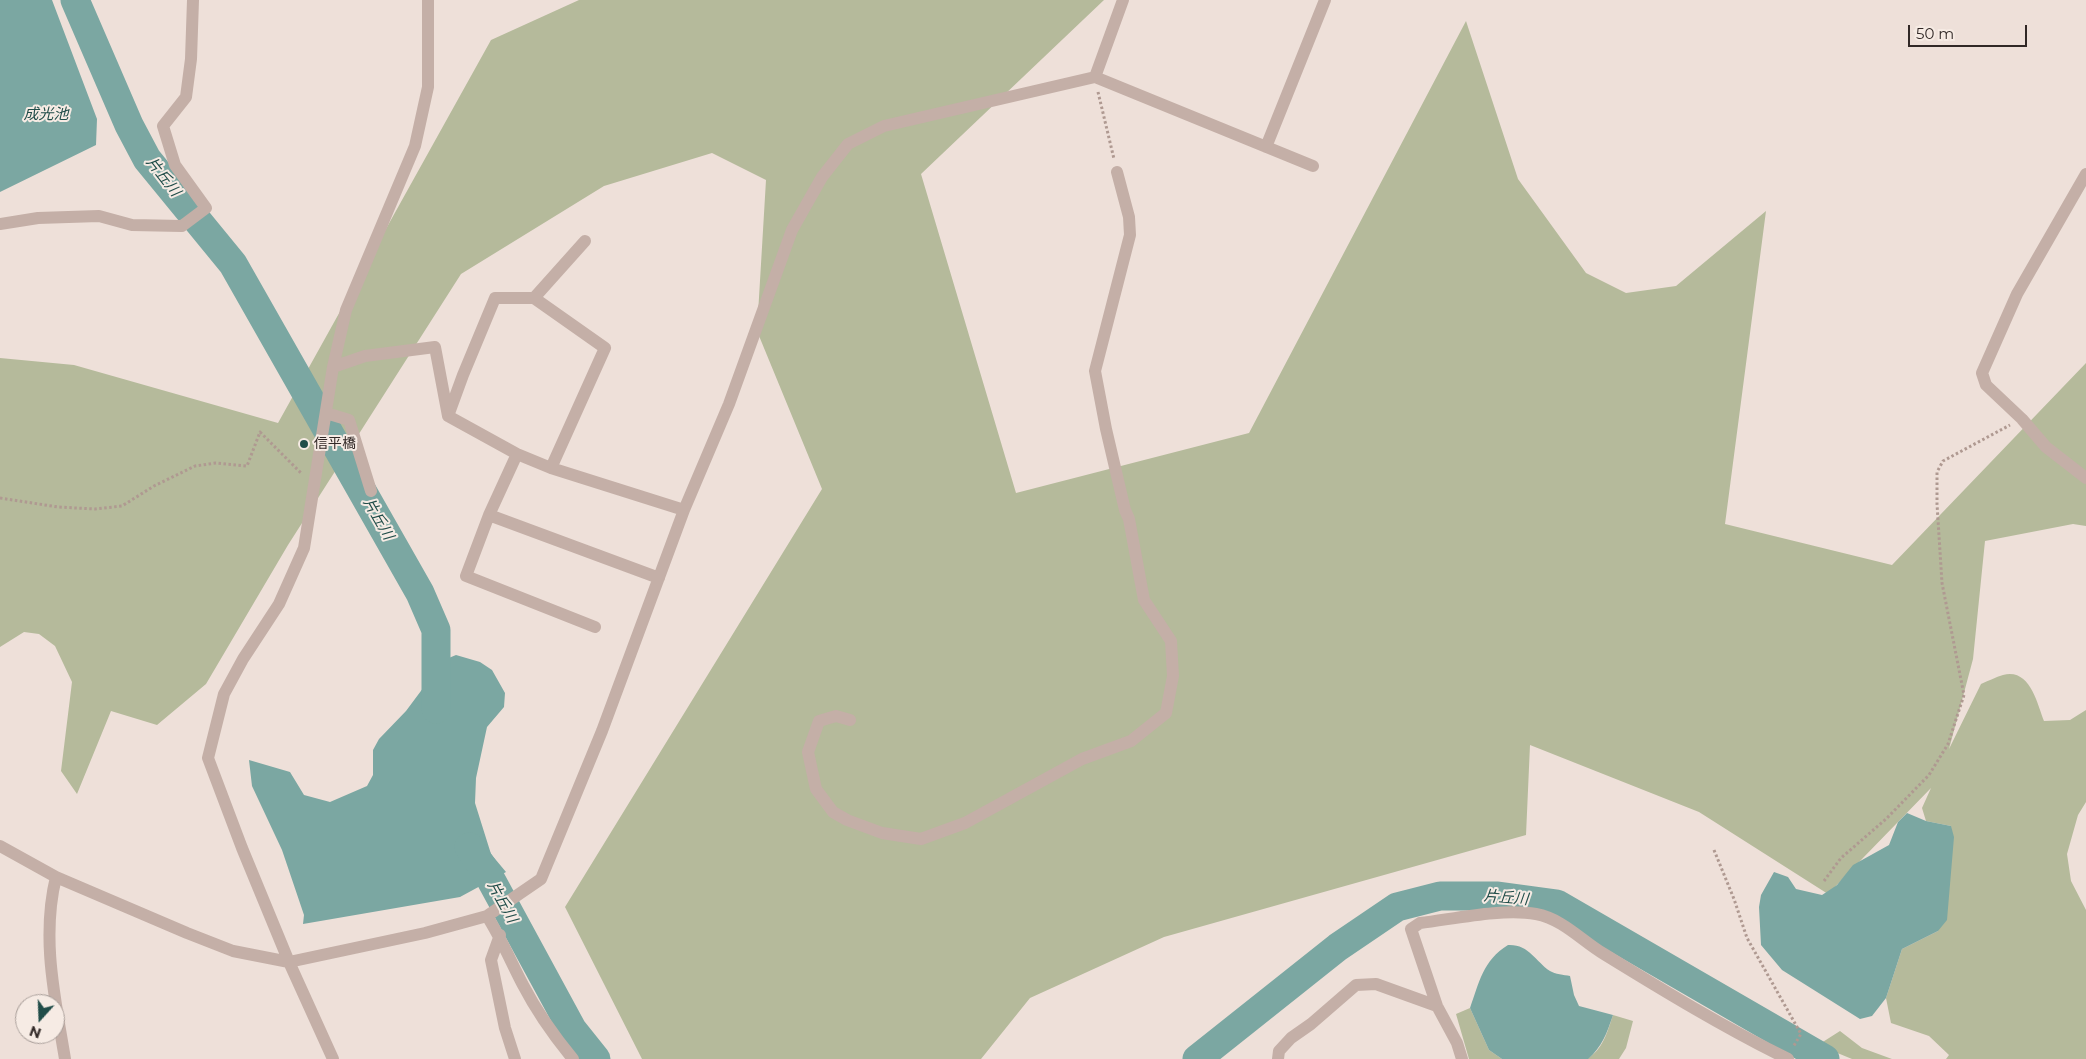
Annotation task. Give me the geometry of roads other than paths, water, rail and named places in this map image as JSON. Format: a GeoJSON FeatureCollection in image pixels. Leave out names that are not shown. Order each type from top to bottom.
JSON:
{"type":"FeatureCollection","features":[{"type":"Feature","properties":{"kind":"street"},"geometry":{"type":"LineString","coordinates":[[0,224],[38,218],[99,216],[132,225],[182,226],[206,208],[175,165],[163,126],[186,97],[191,59],[193,0]]}},
{"type":"Feature","properties":{"kind":"street"},"geometry":{"type":"LineString","coordinates":[[333,1059],[289,962],[242,848],[208,758],[224,694],[243,659],[279,604],[304,548],[333,367],[346,310],[414,146],[428,87],[428,0]]}},
{"type":"Feature","properties":{"kind":"street"},"geometry":{"type":"LineString","coordinates":[[1095,76],[1123,0]]}},
{"type":"Feature","properties":{"kind":"street"},"geometry":{"type":"LineString","coordinates":[[1266,147],[1325,0]]}},
{"type":"Feature","properties":{"kind":"street"},"geometry":{"type":"LineString","coordinates":[[0,846],[56,877],[186,933],[233,951],[289,962],[425,933],[487,916],[541,879],[602,731],[684,510],[729,404],[792,230],[822,177],[848,144],[884,126],[1095,76],[1313,166]]}},
{"type":"Feature","properties":{"kind":"street"},"geometry":{"type":"LineString","coordinates":[[850,720],[836,716],[820,721],[808,752],[816,788],[833,812],[847,820],[882,833],[921,839],[965,822],[1082,760],[1131,742],[1166,713],[1174,676],[1171,642],[1144,600],[1129,519],[1125,510],[1106,429],[1096,371],[1130,235],[1129,217],[1117,172]]}},
{"type":"Feature","properties":{"kind":"street"},"geometry":{"type":"LineString","coordinates":[[2086,174],[2017,294],[1982,373],[1986,385],[2022,419],[2046,447],[2086,478]]}},
{"type":"Feature","properties":{"kind":"street"},"geometry":{"type":"LineString","coordinates":[[534,298],[585,241]]}},
{"type":"Feature","properties":{"kind":"street"},"geometry":{"type":"LineString","coordinates":[[448,416],[495,298],[534,298],[605,348],[551,468]]}},
{"type":"Feature","properties":{"kind":"street"},"geometry":{"type":"LineString","coordinates":[[333,367],[365,356],[435,347],[448,416]]}},
{"type":"Feature","properties":{"kind":"street"},"geometry":{"type":"LineString","coordinates":[[326,414],[350,420],[370,491]]}},
{"type":"Feature","properties":{"kind":"street"},"geometry":{"type":"LineString","coordinates":[[448,416],[517,454],[551,468],[684,510]]}},
{"type":"Feature","properties":{"kind":"street"},"geometry":{"type":"LineString","coordinates":[[517,454],[489,515],[466,576],[596,627]]}},
{"type":"Feature","properties":{"kind":"street"},"geometry":{"type":"LineString","coordinates":[[489,515],[659,578]]}},
{"type":"Feature","properties":{"kind":"street"},"geometry":{"type":"LineString","coordinates":[[56,877],[51,898],[48,933],[50,961],[65,1059]]}},
{"type":"Feature","properties":{"kind":"street"},"geometry":{"type":"LineString","coordinates":[[1462,1059],[1457,1043],[1437,1006],[1411,929],[1420,923],[1517,912],[1538,914],[1571,929],[1601,953],[1709,1017],[1790,1055]]}},
{"type":"Feature","properties":{"kind":"street"},"geometry":{"type":"LineString","coordinates":[[487,916],[500,935],[523,985],[550,1031],[573,1059]]}},
{"type":"Feature","properties":{"kind":"street"},"geometry":{"type":"LineString","coordinates":[[500,935],[491,960],[505,1028],[515,1059]]}},
{"type":"Feature","properties":{"kind":"street"},"geometry":{"type":"LineString","coordinates":[[1278,1059],[1279,1052],[1291,1038],[1311,1024],[1356,985],[1376,984],[1437,1006]]}},
{"type":"Feature","properties":{"kind":"water","name":"成光池"},"geometry":{"type":"Polygon","coordinates":[[[0,0],[52,0],[97,119],[96,145],[0,192],[0,0]]]}},
{"type":"Feature","properties":{"kind":"water"},"geometry":{"type":"Polygon","coordinates":[[[456,655],[480,662],[492,670],[505,693],[504,707],[487,727],[476,778],[475,803],[491,854],[506,872],[460,897],[303,924],[304,915],[282,850],[252,786],[249,760],[290,772],[304,795],[330,802],[367,786],[373,775],[373,750],[379,739],[406,711],[444,660],[456,655]]]}},
{"type":"Feature","properties":{"kind":"water"},"geometry":{"type":"Polygon","coordinates":[[[1907,813],[1926,821],[1951,826],[1954,837],[1947,920],[1938,931],[1902,949],[1886,998],[1872,1016],[1860,1019],[1782,970],[1761,945],[1759,907],[1761,895],[1774,872],[1788,877],[1796,889],[1822,895],[1837,885],[1853,865],[1889,845],[1898,822],[1907,813]]]}},
{"type":"Feature","properties":{"kind":"water"},"geometry":{"type":"Polygon","coordinates":[[[1508,945],[1515,945],[1527,950],[1552,972],[1570,976],[1574,995],[1579,1006],[1613,1015],[1604,1039],[1588,1059],[1502,1059],[1489,1050],[1470,1008],[1479,981],[1487,965],[1508,945]]]}},
{"type":"Feature","properties":{"kind":"waterway","name":"片丘川"},"geometry":{"type":"LineString","coordinates":[[75,0],[129,125],[147,159],[233,264],[420,593],[436,630],[436,709]]}},
{"type":"Feature","properties":{"kind":"waterway","name":"片丘川"},"geometry":{"type":"LineString","coordinates":[[469,847],[490,878],[572,1029],[596,1059]]}},
{"type":"Feature","properties":{"kind":"waterway","name":"片丘川"},"geometry":{"type":"LineString","coordinates":[[1197,1059],[1338,947],[1397,907],[1440,896],[1498,896],[1557,904],[1825,1059]]}},
{"type":"Feature","properties":{"kind":"place","name":"信平橋"},"geometry":{"type":"Point","coordinates":[304,444]}}]}
